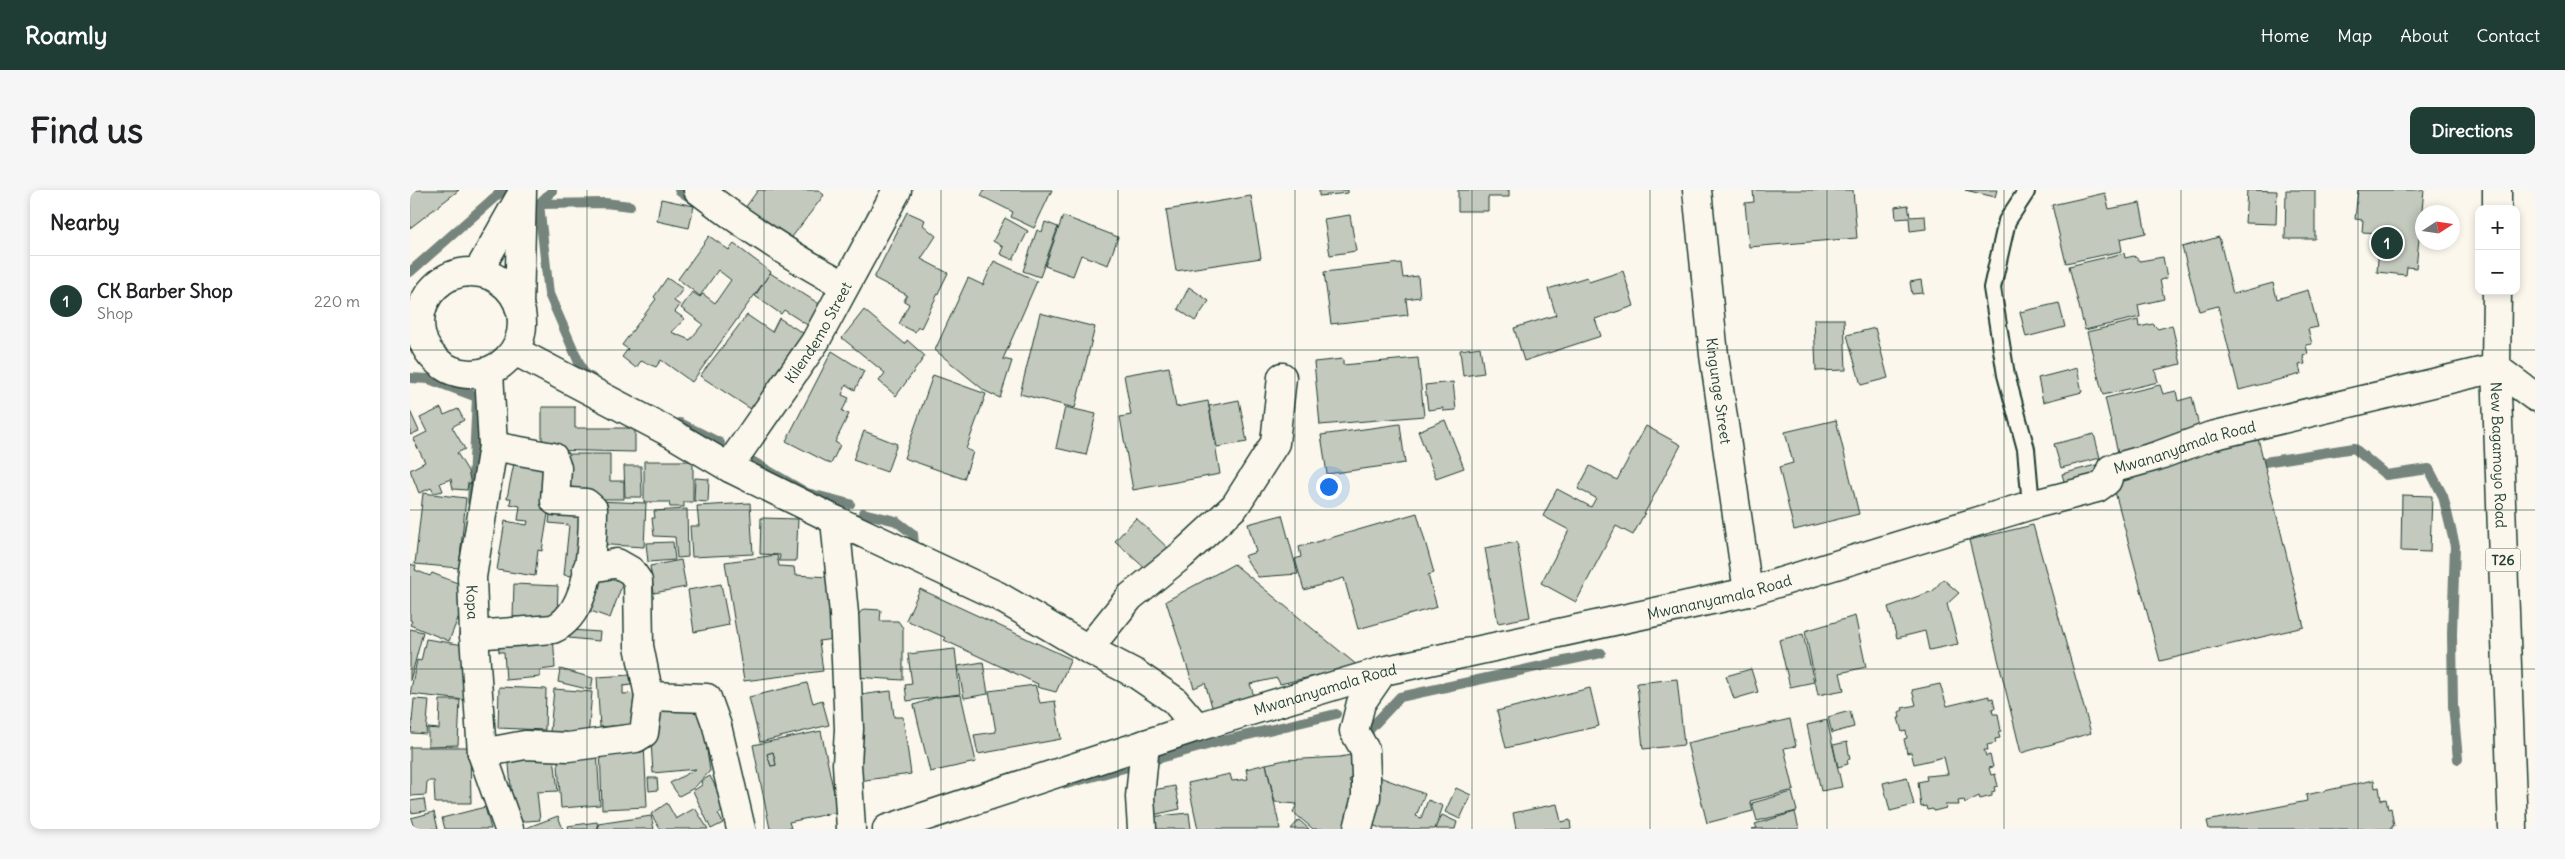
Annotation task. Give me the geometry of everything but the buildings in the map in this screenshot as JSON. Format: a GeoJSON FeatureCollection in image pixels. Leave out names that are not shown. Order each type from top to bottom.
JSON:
{"type":"FeatureCollection","features":[{"type":"Feature","properties":{"kind":"main road"},"geometry":{"type":"LineString","coordinates":[[698,190],[750,230],[798,260],[844,284]]}},
{"type":"Feature","properties":{"kind":"main road","name":"Kilendemo Street"},"geometry":{"type":"LineString","coordinates":[[730,468],[738,453],[815,342],[844,284],[896,190]]}},
{"type":"Feature","properties":{"kind":"main road","name":"Kingunge Street"},"geometry":{"type":"LineString","coordinates":[[1697,190],[1714,355],[1748,592]]}},
{"type":"Feature","properties":{"kind":"main road"},"geometry":{"type":"LineString","coordinates":[[2497,190],[2497,205]]}},
{"type":"Feature","properties":{"kind":"main road"},"geometry":{"type":"LineString","coordinates":[[478,272],[522,193]]}},
{"type":"Feature","properties":{"kind":"main road"},"geometry":{"type":"LineString","coordinates":[[519,306],[513,293],[504,283],[478,272],[462,272],[446,278],[434,288],[424,301],[415,332],[426,350],[438,364],[454,372],[472,376],[489,372],[504,364],[515,351],[521,337],[522,321],[519,306],[522,193]]}},
{"type":"Feature","properties":{"kind":"main road","name":"New Bagamoyo Road"},"geometry":{"type":"LineString","coordinates":[[2497,295],[2496,368],[2513,829]]}},
{"type":"Feature","properties":{"kind":"main road"},"geometry":{"type":"LineString","coordinates":[[515,351],[671,433],[730,468],[835,520],[998,596],[1088,649],[1136,674],[1174,700],[1197,727]]}},
{"type":"Feature","properties":{"kind":"main road"},"geometry":{"type":"LineString","coordinates":[[2496,368],[2535,397]]}},
{"type":"Feature","properties":{"kind":"main road","name":"Mwananyamala Road"},"geometry":{"type":"LineString","coordinates":[[887,829],[1197,727],[1383,671],[1748,592],[2031,505],[2097,488],[2107,481],[2111,469],[2157,456],[2211,436],[2496,368]]}},
{"type":"Feature","properties":{"kind":"main road","name":"Kopa"},"geometry":{"type":"LineString","coordinates":[[489,372],[493,446],[472,577],[474,635],[482,753],[509,829]]}},
{"type":"Feature","properties":{"kind":"main road"},"geometry":{"type":"LineString","coordinates":[[1088,649],[1130,598],[1182,555],[1235,506],[1275,443],[1282,377]]}},
{"type":"Feature","properties":{"kind":"main road"},"geometry":{"type":"LineString","coordinates":[[474,635],[553,629],[561,625],[575,610],[578,603],[587,569],[593,529],[593,510],[590,505],[554,501],[557,468],[553,457],[493,446]]}},
{"type":"Feature","properties":{"kind":"main road"},"geometry":{"type":"LineString","coordinates":[[835,520],[844,614],[849,730],[847,764],[851,829]]}},
{"type":"Feature","properties":{"kind":"main road"},"geometry":{"type":"LineString","coordinates":[[482,753],[524,745],[568,747],[636,738],[644,733],[649,696],[639,646],[638,580],[631,571],[616,563],[587,569]]}},
{"type":"Feature","properties":{"kind":"main road"},"geometry":{"type":"LineString","coordinates":[[1358,829],[1366,797],[1365,750],[1354,731],[1361,703],[1383,671]]}},
{"type":"Feature","properties":{"kind":"main road"},"geometry":{"type":"LineString","coordinates":[[649,696],[707,698],[717,726],[741,829]]}},
{"type":"Feature","properties":{"kind":"main road"},"geometry":{"type":"LineString","coordinates":[[1142,829],[1140,797],[1145,744]]}},
{"type":"Feature","properties":{"kind":"lane"},"geometry":{"type":"LineString","coordinates":[[2026,192],[2007,221],[1992,288],[2006,375],[2026,448],[2031,505]]}},
{"type":"Feature","properties":{"kind":"waterway"},"geometry":{"type":"LineString","coordinates":[[410,272],[503,190]]}},
{"type":"Feature","properties":{"kind":"waterway"},"geometry":{"type":"LineString","coordinates":[[679,190],[696,202]]}},
{"type":"Feature","properties":{"kind":"waterway"},"geometry":{"type":"LineString","coordinates":[[552,191],[539,204],[549,294],[584,374],[592,378]]}},
{"type":"Feature","properties":{"kind":"waterway"},"geometry":{"type":"LineString","coordinates":[[539,204],[605,203],[630,206]]}},
{"type":"Feature","properties":{"kind":"waterway"},"geometry":{"type":"LineString","coordinates":[[410,378],[429,379],[477,397],[472,502]]}},
{"type":"Feature","properties":{"kind":"waterway"},"geometry":{"type":"LineString","coordinates":[[680,423],[720,443]]}},
{"type":"Feature","properties":{"kind":"waterway"},"geometry":{"type":"LineString","coordinates":[[2252,464],[2354,448],[2386,475],[2429,469],[2443,496],[2455,546],[2452,633],[2453,706],[2458,759]]}},
{"type":"Feature","properties":{"kind":"waterway"},"geometry":{"type":"LineString","coordinates":[[738,453],[807,493],[850,504]]}},
{"type":"Feature","properties":{"kind":"waterway"},"geometry":{"type":"LineString","coordinates":[[863,513],[896,521],[913,534],[914,546],[922,549]]}},
{"type":"Feature","properties":{"kind":"waterway"},"geometry":{"type":"LineString","coordinates":[[1368,742],[1369,730],[1400,697],[1601,653]]}},
{"type":"Feature","properties":{"kind":"waterway"},"geometry":{"type":"LineString","coordinates":[[1066,784],[1218,742],[1336,714]]}},
{"type":"Feature","properties":{"kind":"place","name":"CK Barber Shop"},"geometry":{"type":"Point","coordinates":[2387,243]}}]}
